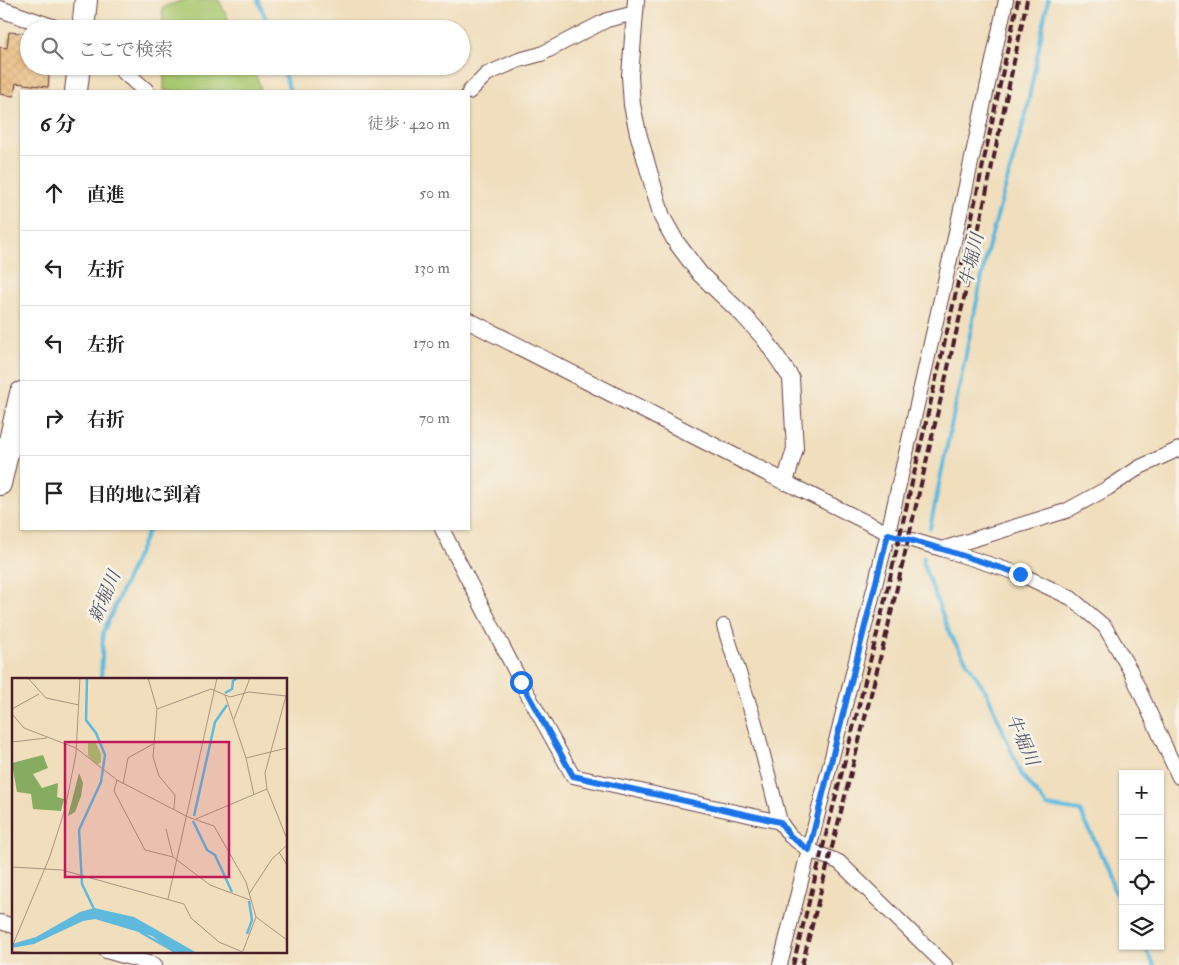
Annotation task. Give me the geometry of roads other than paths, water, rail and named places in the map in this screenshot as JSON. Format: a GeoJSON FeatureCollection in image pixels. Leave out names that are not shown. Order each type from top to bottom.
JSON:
{"type":"FeatureCollection","features":[{"type":"Feature","properties":{"kind":"highway"},"geometry":{"type":"LineString","coordinates":[[84,20],[86,0]]}},
{"type":"Feature","properties":{"kind":"highway"},"geometry":{"type":"LineString","coordinates":[[76,90],[78,75]]}},
{"type":"Feature","properties":{"kind":"highway"},"geometry":{"type":"LineString","coordinates":[[0,484],[20,397]]}},
{"type":"Feature","properties":{"kind":"street"},"geometry":{"type":"LineString","coordinates":[[780,965],[888,534],[953,247],[1006,0]]}},
{"type":"Feature","properties":{"kind":"street"},"geometry":{"type":"LineString","coordinates":[[470,91],[487,74],[518,60],[541,54],[635,7],[630,76],[632,105],[662,217],[676,242],[700,274],[744,315],[764,338],[791,378],[795,449],[785,482]]}},
{"type":"Feature","properties":{"kind":"street"},"geometry":{"type":"LineString","coordinates":[[0,9],[32,20]]}},
{"type":"Feature","properties":{"kind":"street"},"geometry":{"type":"LineString","coordinates":[[128,75],[145,90]]}},
{"type":"Feature","properties":{"kind":"street"},"geometry":{"type":"LineString","coordinates":[[470,322],[888,534],[1020,574],[1071,598],[1105,627],[1130,670],[1179,777]]}},
{"type":"Feature","properties":{"kind":"street"},"geometry":{"type":"LineString","coordinates":[[942,549],[1066,511],[1108,488],[1140,467],[1179,449]]}},
{"type":"Feature","properties":{"kind":"street"},"geometry":{"type":"LineString","coordinates":[[443,530],[521,682],[573,776],[780,822]]}},
{"type":"Feature","properties":{"kind":"street"},"geometry":{"type":"LineString","coordinates":[[724,626],[755,723],[780,822],[790,836],[809,850],[839,862],[945,965]]}},
{"type":"Feature","properties":{"kind":"street"},"geometry":{"type":"LineString","coordinates":[[110,952],[155,965]]}},
{"type":"Feature","properties":{"kind":"waterway","name":"新堀川"},"geometry":{"type":"LineString","coordinates":[[258,0],[266,20]]}},
{"type":"Feature","properties":{"kind":"waterway","name":"牛堀川"},"geometry":{"type":"LineString","coordinates":[[930,528],[987,252],[1026,114],[1048,0]]}},
{"type":"Feature","properties":{"kind":"waterway","name":"新堀川"},"geometry":{"type":"LineString","coordinates":[[285,75],[290,90]]}},
{"type":"Feature","properties":{"kind":"waterway","name":"新堀川"},"geometry":{"type":"LineString","coordinates":[[101,678],[103,633],[149,530]]}},
{"type":"Feature","properties":{"kind":"waterway","name":"牛堀川"},"geometry":{"type":"LineString","coordinates":[[924,557],[923,563],[950,635],[988,695],[1021,774],[1047,806],[1080,811],[1104,860],[1114,890],[1122,905]]}},
{"type":"Feature","properties":{"kind":"waterway","name":"牛堀川"},"geometry":{"type":"LineString","coordinates":[[1146,950],[1154,965]]}},
{"type":"Feature","properties":{"kind":"railway"},"geometry":{"type":"LineString","coordinates":[[793,965],[877,634],[954,301],[1018,0]]}},
{"type":"Feature","properties":{"kind":"railway"},"geometry":{"type":"LineString","coordinates":[[802,965],[886,635],[963,303],[1027,0]]}}]}
